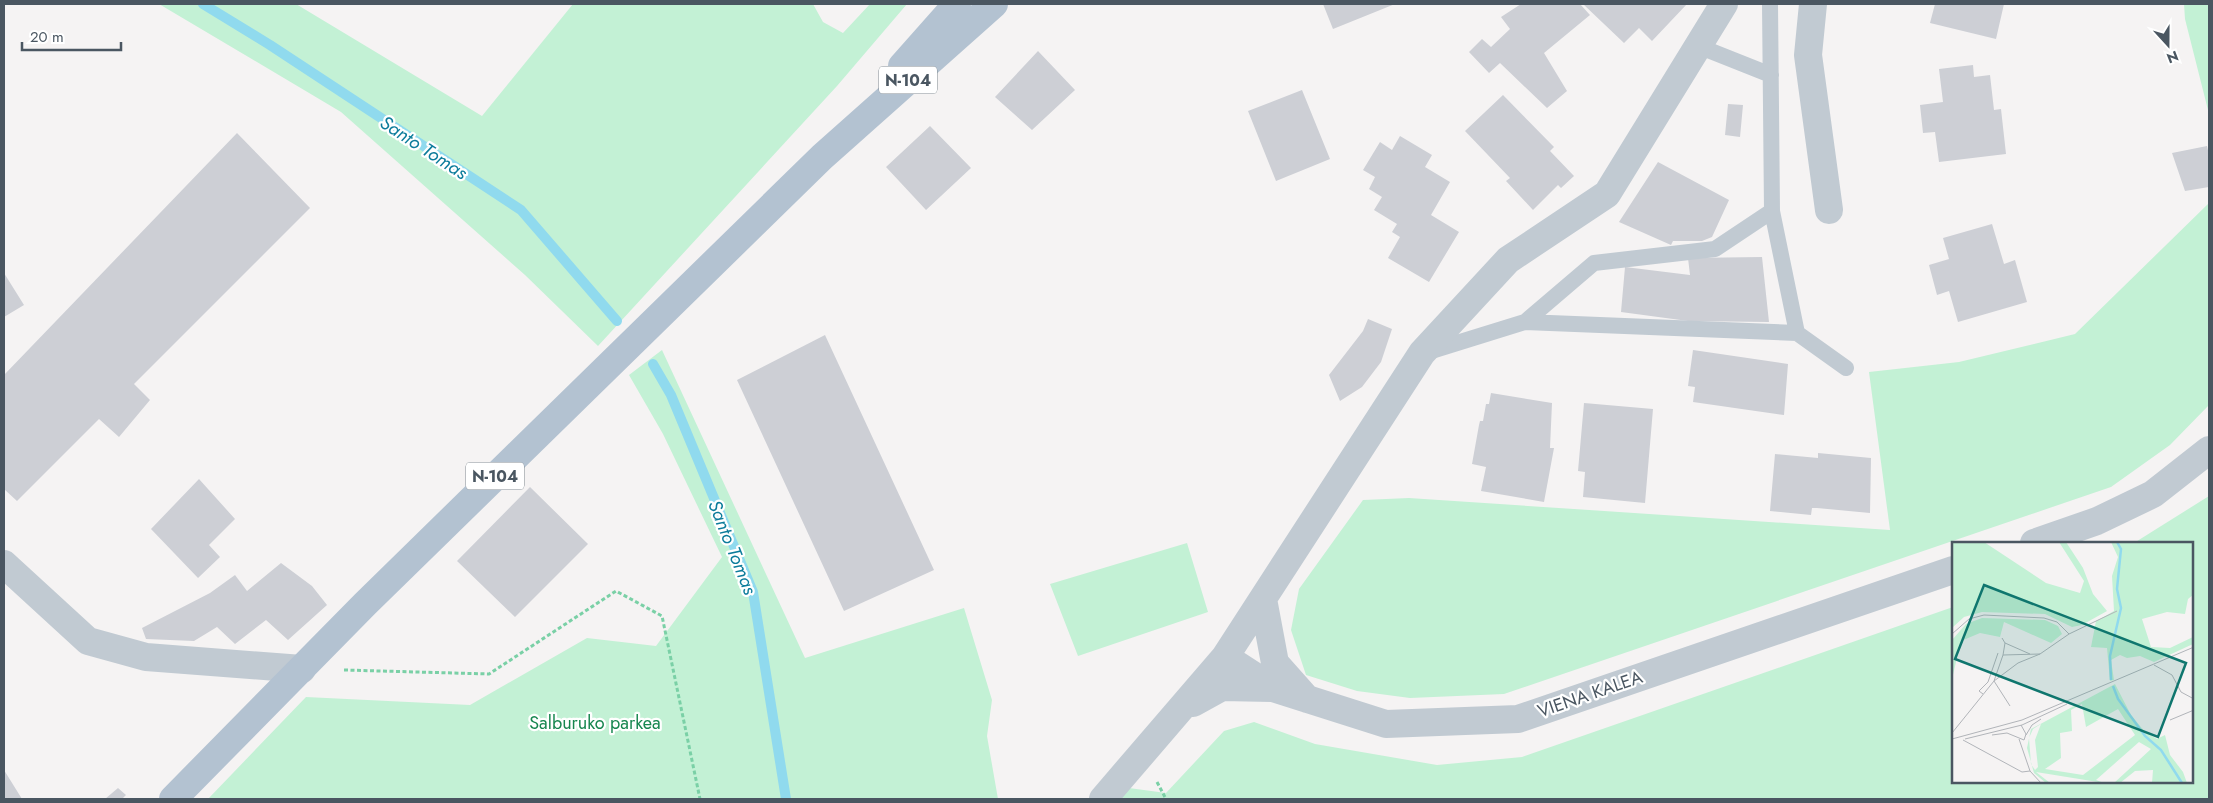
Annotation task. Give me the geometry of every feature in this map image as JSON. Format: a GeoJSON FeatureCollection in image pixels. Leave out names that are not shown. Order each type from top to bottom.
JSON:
{"type":"FeatureCollection","features":[{"type":"Feature","properties":{"kind":"main road","name":"N-104"},"geometry":{"type":"LineString","coordinates":[[822,157],[956,4]]}},
{"type":"Feature","properties":{"kind":"main road","name":"N-104"},"geometry":{"type":"LineString","coordinates":[[173,799],[379,590],[822,157],[994,4]]}},
{"type":"Feature","properties":{"kind":"street"},"geometry":{"type":"LineString","coordinates":[[1103,799],[1225,657],[1422,354],[1508,260],[1607,194],[1724,4]]}},
{"type":"Feature","properties":{"kind":"street"},"geometry":{"type":"LineString","coordinates":[[1813,4],[1808,55],[1829,210]]}},
{"type":"Feature","properties":{"kind":"street"},"geometry":{"type":"LineString","coordinates":[[2037,542],[2097,521],[2153,494],[2209,450]]}},
{"type":"Feature","properties":{"kind":"street"},"geometry":{"type":"LineString","coordinates":[[4,564],[88,641],[146,657],[302,669]]}},
{"type":"Feature","properties":{"kind":"street","name":"VIENA KALEA"},"geometry":{"type":"LineString","coordinates":[[1225,657],[1273,688],[1386,724],[1518,719],[1952,570]]}},
{"type":"Feature","properties":{"kind":"street"},"geometry":{"type":"LineString","coordinates":[[1263,599],[1275,662],[1307,699]]}},
{"type":"Feature","properties":{"kind":"street"},"geometry":{"type":"LineString","coordinates":[[1180,709],[1222,687],[1273,688]]}},
{"type":"Feature","properties":{"kind":"lane"},"geometry":{"type":"LineString","coordinates":[[1770,4],[1772,212],[1797,333]]}},
{"type":"Feature","properties":{"kind":"lane"},"geometry":{"type":"LineString","coordinates":[[1698,46],[1770,75]]}},
{"type":"Feature","properties":{"kind":"lane"},"geometry":{"type":"LineString","coordinates":[[1525,322],[1594,264],[1715,249],[1772,212]]}},
{"type":"Feature","properties":{"kind":"lane"},"geometry":{"type":"LineString","coordinates":[[1422,354],[1525,322],[1797,333],[1846,368]]}},
{"type":"Feature","properties":{"kind":"path"},"geometry":{"type":"LineString","coordinates":[[302,669],[488,674],[616,591],[662,616],[700,799]]}},
{"type":"Feature","properties":{"kind":"green space"},"geometry":{"type":"Polygon","coordinates":[[[159,4],[296,4],[482,116],[573,4],[813,4],[823,22],[843,33],[870,4],[907,4],[837,86],[598,346],[525,275],[341,112],[159,4]]]}},
{"type":"Feature","properties":{"kind":"green space"},"geometry":{"type":"Polygon","coordinates":[[[2184,4],[2209,4],[2209,114],[2185,19],[2184,4]]]}},
{"type":"Feature","properties":{"kind":"green space"},"geometry":{"type":"Polygon","coordinates":[[[2209,203],[2209,405],[2170,445],[2111,487],[1504,694],[1410,698],[1357,691],[1306,675],[1291,630],[1299,589],[1363,500],[1409,498],[1890,530],[1869,372],[1959,362],[2075,334],[2209,203]]]}},
{"type":"Feature","properties":{"kind":"green space","name":"Salburuko parkea"},"geometry":{"type":"Polygon","coordinates":[[[662,350],[805,658],[964,608],[992,700],[987,736],[998,799],[208,799],[306,697],[470,705],[587,638],[656,646],[722,557],[663,434],[629,375],[662,350]]]}},
{"type":"Feature","properties":{"kind":"green space"},"geometry":{"type":"Polygon","coordinates":[[[2209,496],[2209,799],[1120,799],[1129,788],[1166,793],[1224,731],[1254,722],[1315,744],[1437,765],[1522,757],[1952,607],[1952,783],[2193,783],[2193,542],[2136,542],[2209,496]]]}},
{"type":"Feature","properties":{"kind":"green space"},"geometry":{"type":"Polygon","coordinates":[[[1187,543],[1208,612],[1078,656],[1050,584],[1187,543]]]}},
{"type":"Feature","properties":{"kind":"building"},"geometry":{"type":"Polygon","coordinates":[[[1323,4],[1395,4],[1333,29],[1323,4]]]}},
{"type":"Feature","properties":{"kind":"building"},"geometry":{"type":"Polygon","coordinates":[[[1521,4],[1580,4],[1590,15],[1544,53],[1567,91],[1547,108],[1500,63],[1489,73],[1469,52],[1482,39],[1491,47],[1510,29],[1501,17],[1521,4]]]}},
{"type":"Feature","properties":{"kind":"building"},"geometry":{"type":"Polygon","coordinates":[[[1583,4],[1687,4],[1652,41],[1639,28],[1624,43],[1583,4]]]}},
{"type":"Feature","properties":{"kind":"building"},"geometry":{"type":"Polygon","coordinates":[[[1935,4],[2004,4],[1996,39],[1930,23],[1935,4]]]}},
{"type":"Feature","properties":{"kind":"building"},"geometry":{"type":"Polygon","coordinates":[[[1038,51],[1075,90],[1032,130],[995,97],[1038,51]]]}},
{"type":"Feature","properties":{"kind":"building"},"geometry":{"type":"Polygon","coordinates":[[[1973,65],[1974,77],[1990,75],[1994,110],[2001,109],[2006,154],[1939,162],[1935,132],[1923,133],[1920,105],[1943,102],[1939,69],[1973,65]]]}},
{"type":"Feature","properties":{"kind":"building"},"geometry":{"type":"Polygon","coordinates":[[[1302,90],[1330,159],[1276,181],[1248,111],[1302,90]]]}},
{"type":"Feature","properties":{"kind":"building"},"geometry":{"type":"Polygon","coordinates":[[[1503,95],[1554,147],[1550,151],[1574,176],[1561,188],[1558,185],[1533,210],[1506,181],[1510,178],[1465,131],[1503,95]]]}},
{"type":"Feature","properties":{"kind":"building"},"geometry":{"type":"Polygon","coordinates":[[[1728,104],[1743,105],[1740,137],[1725,135],[1728,104]]]}},
{"type":"Feature","properties":{"kind":"building"},"geometry":{"type":"Polygon","coordinates":[[[930,126],[971,168],[926,210],[886,167],[930,126]]]}},
{"type":"Feature","properties":{"kind":"building"},"geometry":{"type":"Polygon","coordinates":[[[237,133],[310,208],[134,384],[150,400],[119,437],[99,419],[17,501],[4,489],[4,375],[237,133]]]}},
{"type":"Feature","properties":{"kind":"building"},"geometry":{"type":"Polygon","coordinates":[[[1400,136],[1432,155],[1425,167],[1450,182],[1431,215],[1459,232],[1429,282],[1388,258],[1400,237],[1392,232],[1397,224],[1374,210],[1382,197],[1369,189],[1375,177],[1363,170],[1380,142],[1392,150],[1400,136]]]}},
{"type":"Feature","properties":{"kind":"building"},"geometry":{"type":"Polygon","coordinates":[[[2207,146],[2209,155],[2209,187],[2185,191],[2172,153],[2207,146]]]}},
{"type":"Feature","properties":{"kind":"building"},"geometry":{"type":"Polygon","coordinates":[[[1658,162],[1729,200],[1712,237],[1702,241],[1673,241],[1671,245],[1619,222],[1658,162]]]}},
{"type":"Feature","properties":{"kind":"building"},"geometry":{"type":"Polygon","coordinates":[[[1992,224],[2004,264],[2015,260],[2027,302],[1958,322],[1949,291],[1937,295],[1929,265],[1949,259],[1943,238],[1992,224]]]}},
{"type":"Feature","properties":{"kind":"building"},"geometry":{"type":"Polygon","coordinates":[[[1762,257],[1769,322],[1688,321],[1621,312],[1625,267],[1690,275],[1688,258],[1762,257]]]}},
{"type":"Feature","properties":{"kind":"building"},"geometry":{"type":"Polygon","coordinates":[[[4,273],[24,305],[4,317],[4,273]]]}},
{"type":"Feature","properties":{"kind":"building"},"geometry":{"type":"Polygon","coordinates":[[[1368,319],[1392,329],[1381,362],[1362,387],[1340,401],[1329,375],[1363,331],[1368,319]]]}},
{"type":"Feature","properties":{"kind":"building"},"geometry":{"type":"Polygon","coordinates":[[[825,335],[934,570],[844,611],[737,380],[825,335]]]}},
{"type":"Feature","properties":{"kind":"building"},"geometry":{"type":"Polygon","coordinates":[[[1693,350],[1788,364],[1784,415],[1693,402],[1695,387],[1688,386],[1693,350]]]}},
{"type":"Feature","properties":{"kind":"building"},"geometry":{"type":"Polygon","coordinates":[[[1491,393],[1552,403],[1550,448],[1554,448],[1544,502],[1481,491],[1486,467],[1472,464],[1480,421],[1483,421],[1486,404],[1489,404],[1491,393]]]}},
{"type":"Feature","properties":{"kind":"building"},"geometry":{"type":"Polygon","coordinates":[[[1584,403],[1653,409],[1645,503],[1583,497],[1585,472],[1578,471],[1584,403]]]}},
{"type":"Feature","properties":{"kind":"building"},"geometry":{"type":"Polygon","coordinates":[[[1818,453],[1871,458],[1870,513],[1817,508],[1812,508],[1811,515],[1770,511],[1775,454],[1818,458],[1818,453]]]}},
{"type":"Feature","properties":{"kind":"building"},"geometry":{"type":"Polygon","coordinates":[[[199,479],[235,519],[209,545],[220,557],[198,578],[151,529],[199,479]]]}},
{"type":"Feature","properties":{"kind":"building"},"geometry":{"type":"Polygon","coordinates":[[[530,487],[588,544],[515,617],[457,561],[530,487]]]}},
{"type":"Feature","properties":{"kind":"building"},"geometry":{"type":"Polygon","coordinates":[[[281,563],[312,586],[327,605],[288,640],[266,620],[235,644],[217,627],[194,641],[146,639],[142,628],[210,593],[235,575],[247,591],[281,563]]]}},
{"type":"Feature","properties":{"kind":"building"},"geometry":{"type":"Polygon","coordinates":[[[4,770],[22,799],[4,799],[4,770]]]}},
{"type":"Feature","properties":{"kind":"building"},"geometry":{"type":"Polygon","coordinates":[[[118,788],[126,795],[122,799],[105,799],[118,788]]]}},
{"type":"Feature","properties":{"kind":"waterway","name":"Santo Tomas"},"geometry":{"type":"LineString","coordinates":[[203,4],[270,45],[521,210],[617,321]]}},
{"type":"Feature","properties":{"kind":"waterway","name":"Santo Tomas"},"geometry":{"type":"LineString","coordinates":[[653,364],[671,395],[753,592],[786,799]]}}]}
